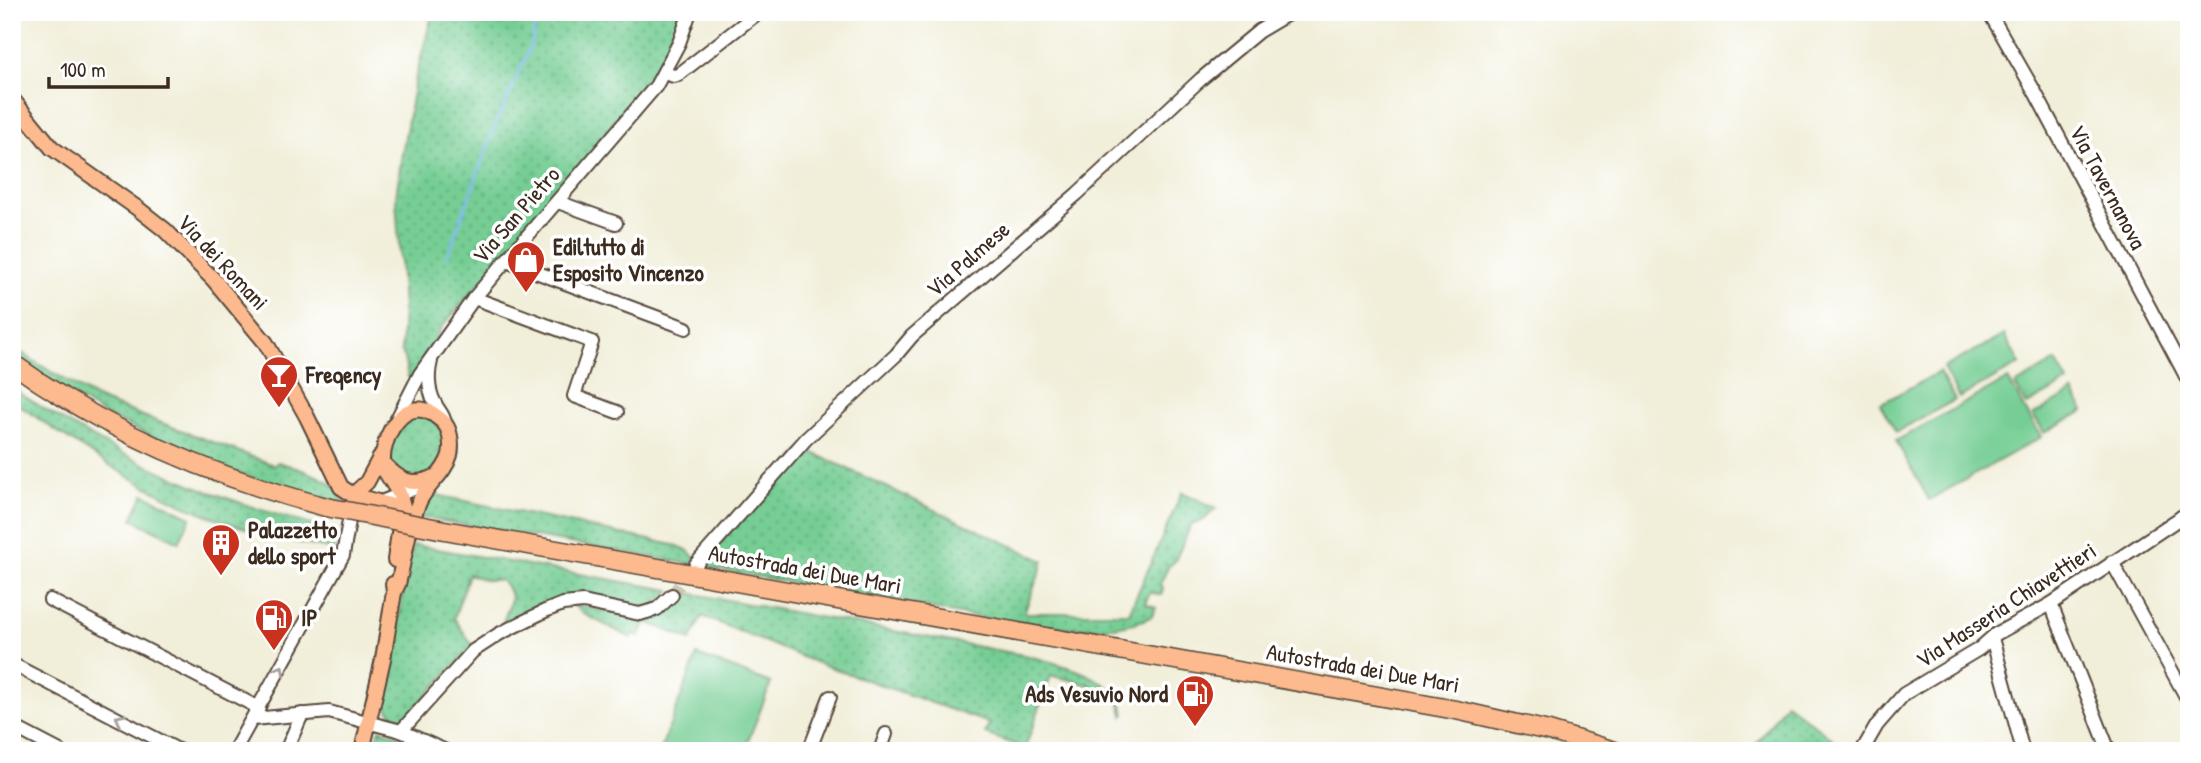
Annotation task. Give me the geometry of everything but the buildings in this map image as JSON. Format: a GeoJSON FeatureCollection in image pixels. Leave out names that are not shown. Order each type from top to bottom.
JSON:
{"type":"FeatureCollection","features":[{"type":"Feature","properties":{"kind":"highway","name":"Autostrada dei Due Mari"},"geometry":{"type":"LineString","coordinates":[[12,363],[96,417],[176,457],[214,472],[326,507],[437,534],[1432,716],[1506,731],[1579,751]]}},
{"type":"Feature","properties":{"kind":"highway","name":"Autostrada dei Due Mari"},"geometry":{"type":"LineString","coordinates":[[12,376],[129,447],[211,482],[323,518],[437,534],[1434,706],[1549,730],[1615,751]]}},
{"type":"Feature","properties":{"kind":"main road","name":"Via dei Romani"},"geometry":{"type":"LineString","coordinates":[[12,99],[52,148],[165,230],[215,280],[266,343],[307,417],[341,487],[353,495]]}},
{"type":"Feature","properties":{"kind":"main road"},"geometry":{"type":"LineString","coordinates":[[353,495],[367,482],[383,459],[396,422],[403,414],[419,410],[429,412],[445,424],[450,436],[450,457],[424,493],[415,514],[394,592]]}},
{"type":"Feature","properties":{"kind":"main road"},"geometry":{"type":"LineString","coordinates":[[383,459],[399,477],[423,483],[439,475]]}},
{"type":"Feature","properties":{"kind":"main road"},"geometry":{"type":"LineString","coordinates":[[362,751],[383,659],[403,515],[399,493],[384,470],[383,459]]}},
{"type":"Feature","properties":{"kind":"main road"},"geometry":{"type":"LineString","coordinates":[[353,495],[380,502],[397,509],[403,515]]}},
{"type":"Feature","properties":{"kind":"street","name":"Via San Pietro"},"geometry":{"type":"LineString","coordinates":[[396,422],[420,374],[474,298],[628,122],[664,73],[690,12]]}},
{"type":"Feature","properties":{"kind":"street"},"geometry":{"type":"LineString","coordinates":[[664,73],[678,75],[758,12]]}},
{"type":"Feature","properties":{"kind":"street","name":"Via Palmese"},"geometry":{"type":"LineString","coordinates":[[696,564],[806,439],[896,355],[912,336],[1077,194],[1201,79],[1259,31],[1292,12]]}},
{"type":"Feature","properties":{"kind":"street","name":"Via Tavernanova"},"geometry":{"type":"LineString","coordinates":[[1989,12],[2187,375]]}},
{"type":"Feature","properties":{"kind":"street"},"geometry":{"type":"LineString","coordinates":[[558,202],[615,223]]}},
{"type":"Feature","properties":{"kind":"street"},"geometry":{"type":"LineString","coordinates":[[506,261],[686,328]]}},
{"type":"Feature","properties":{"kind":"street"},"geometry":{"type":"LineString","coordinates":[[474,298],[593,342],[574,396],[617,412]]}},
{"type":"Feature","properties":{"kind":"street"},"geometry":{"type":"LineString","coordinates":[[432,358],[428,375],[432,397],[444,417],[445,424]]}},
{"type":"Feature","properties":{"kind":"street"},"geometry":{"type":"LineString","coordinates":[[234,751],[332,578],[359,515],[380,502],[423,483]]}},
{"type":"Feature","properties":{"kind":"street"},"geometry":{"type":"LineString","coordinates":[[345,550],[353,495]]}},
{"type":"Feature","properties":{"kind":"street"},"geometry":{"type":"LineString","coordinates":[[2185,514],[2189,531]]}},
{"type":"Feature","properties":{"kind":"street","name":"Via Masseria Chiavettieri"},"geometry":{"type":"LineString","coordinates":[[1862,751],[1877,725],[1904,694],[2051,604],[2185,514]]}},
{"type":"Feature","properties":{"kind":"street"},"geometry":{"type":"LineString","coordinates":[[2112,562],[2189,702]]}},
{"type":"Feature","properties":{"kind":"street"},"geometry":{"type":"LineString","coordinates":[[401,731],[472,651],[545,611],[563,604],[583,602],[640,614],[657,609],[672,596]]}},
{"type":"Feature","properties":{"kind":"street"},"geometry":{"type":"LineString","coordinates":[[50,600],[256,714],[329,712],[401,731],[446,751]]}},
{"type":"Feature","properties":{"kind":"street"},"geometry":{"type":"LineString","coordinates":[[2051,604],[2109,751]]}},
{"type":"Feature","properties":{"kind":"street"},"geometry":{"type":"LineString","coordinates":[[1992,638],[2023,751]]}},
{"type":"Feature","properties":{"kind":"street"},"geometry":{"type":"LineString","coordinates":[[12,664],[180,751]]}},
{"type":"Feature","properties":{"kind":"street"},"geometry":{"type":"LineString","coordinates":[[809,751],[830,696]]}},
{"type":"Feature","properties":{"kind":"street"},"geometry":{"type":"LineString","coordinates":[[286,751],[302,714]]}},
{"type":"Feature","properties":{"kind":"street"},"geometry":{"type":"LineString","coordinates":[[12,726],[60,751]]}},
{"type":"Feature","properties":{"kind":"street"},"geometry":{"type":"LineString","coordinates":[[880,751],[886,734]]}},
{"type":"Feature","properties":{"kind":"green space"},"geometry":{"type":"Polygon","coordinates":[[[433,12],[679,12],[677,32],[672,31],[670,36],[675,38],[668,55],[647,88],[442,327],[413,378],[408,377],[401,352],[403,307],[396,198],[415,80],[433,12]]]}},
{"type":"Feature","properties":{"kind":"green space"},"geometry":{"type":"Polygon","coordinates":[[[2004,335],[2020,364],[1959,398],[1943,368],[2004,335]]]}},
{"type":"Feature","properties":{"kind":"green space"},"geometry":{"type":"Polygon","coordinates":[[[12,346],[100,400],[274,465],[278,462],[318,477],[336,489],[344,504],[223,469],[101,413],[12,356],[12,346]]]}},
{"type":"Feature","properties":{"kind":"green space"},"geometry":{"type":"Polygon","coordinates":[[[2056,361],[2068,382],[2027,405],[2015,385],[2056,361]]]}},
{"type":"Feature","properties":{"kind":"green space"},"geometry":{"type":"Polygon","coordinates":[[[1939,372],[1955,400],[1896,432],[1880,404],[1939,372]]]}},
{"type":"Feature","properties":{"kind":"green space"},"geometry":{"type":"Polygon","coordinates":[[[2008,379],[2041,437],[1929,500],[1896,441],[2008,379]]]}},
{"type":"Feature","properties":{"kind":"green space"},"geometry":{"type":"Polygon","coordinates":[[[12,388],[91,436],[169,475],[250,506],[338,532],[334,550],[238,526],[169,498],[129,477],[28,412],[12,400],[12,388]]]}},
{"type":"Feature","properties":{"kind":"green space"},"geometry":{"type":"Polygon","coordinates":[[[2073,392],[2084,411],[2044,433],[2033,415],[2073,392]]]}},
{"type":"Feature","properties":{"kind":"green space"},"geometry":{"type":"Polygon","coordinates":[[[408,416],[434,417],[447,441],[443,459],[431,474],[414,479],[392,466],[390,452],[400,427],[408,416]]]}},
{"type":"Feature","properties":{"kind":"green space"},"geometry":{"type":"Polygon","coordinates":[[[803,448],[1044,561],[1024,613],[1129,613],[1182,492],[1216,508],[1204,520],[1191,525],[1175,561],[1168,567],[1161,582],[1161,595],[1150,592],[1145,603],[1156,607],[1152,616],[1128,625],[1096,628],[1021,624],[699,566],[803,448]]]}},
{"type":"Feature","properties":{"kind":"green space"},"geometry":{"type":"Polygon","coordinates":[[[144,494],[191,517],[179,542],[132,519],[144,494]]]}},
{"type":"Feature","properties":{"kind":"green space"},"geometry":{"type":"Polygon","coordinates":[[[432,494],[678,546],[696,559],[691,564],[419,517],[432,494]]]}},
{"type":"Feature","properties":{"kind":"green space"},"geometry":{"type":"Polygon","coordinates":[[[414,545],[670,590],[665,597],[646,609],[580,597],[501,630],[510,604],[510,592],[500,580],[485,580],[469,574],[454,618],[473,646],[405,718],[402,718],[391,713],[386,705],[407,567],[414,545]]]}},
{"type":"Feature","properties":{"kind":"green space"},"geometry":{"type":"Polygon","coordinates":[[[678,591],[1056,663],[1100,681],[1120,701],[1125,714],[1123,716],[1120,705],[1109,694],[1078,682],[1051,676],[1025,748],[985,734],[989,723],[807,659],[702,616],[691,640],[646,622],[639,636],[633,633],[631,638],[582,613],[573,605],[628,614],[670,603],[678,591]]]}},
{"type":"Feature","properties":{"kind":"green space"},"geometry":{"type":"Polygon","coordinates":[[[697,655],[771,683],[744,751],[660,751],[697,655]]]}},
{"type":"Feature","properties":{"kind":"green space"},"geometry":{"type":"Polygon","coordinates":[[[1786,703],[1848,751],[1751,751],[1786,703]]]}},
{"type":"Feature","properties":{"kind":"green space"},"geometry":{"type":"Polygon","coordinates":[[[380,729],[425,745],[423,751],[372,751],[380,729]]]}},
{"type":"Feature","properties":{"kind":"waterway"},"geometry":{"type":"LineString","coordinates":[[447,257],[494,129],[532,43],[537,12]]}},
{"type":"Feature","properties":{"kind":"tunnel"},"geometry":{"type":"LineString","coordinates":[[672,595],[691,570]]}},
{"type":"Feature","properties":{"kind":"place","name":"Ediltutto di Esposito Vincenzo"},"geometry":{"type":"Point","coordinates":[526,294]}},
{"type":"Feature","properties":{"kind":"place","name":"Freqency"},"geometry":{"type":"Point","coordinates":[279,409]}},
{"type":"Feature","properties":{"kind":"place","name":"Palazzetto dello sport"},"geometry":{"type":"Point","coordinates":[221,577]}},
{"type":"Feature","properties":{"kind":"place","name":"IP"},"geometry":{"type":"Point","coordinates":[274,652]}},
{"type":"Feature","properties":{"kind":"place","name":"Ads Vesuvio Nord"},"geometry":{"type":"Point","coordinates":[1195,728]}}]}
